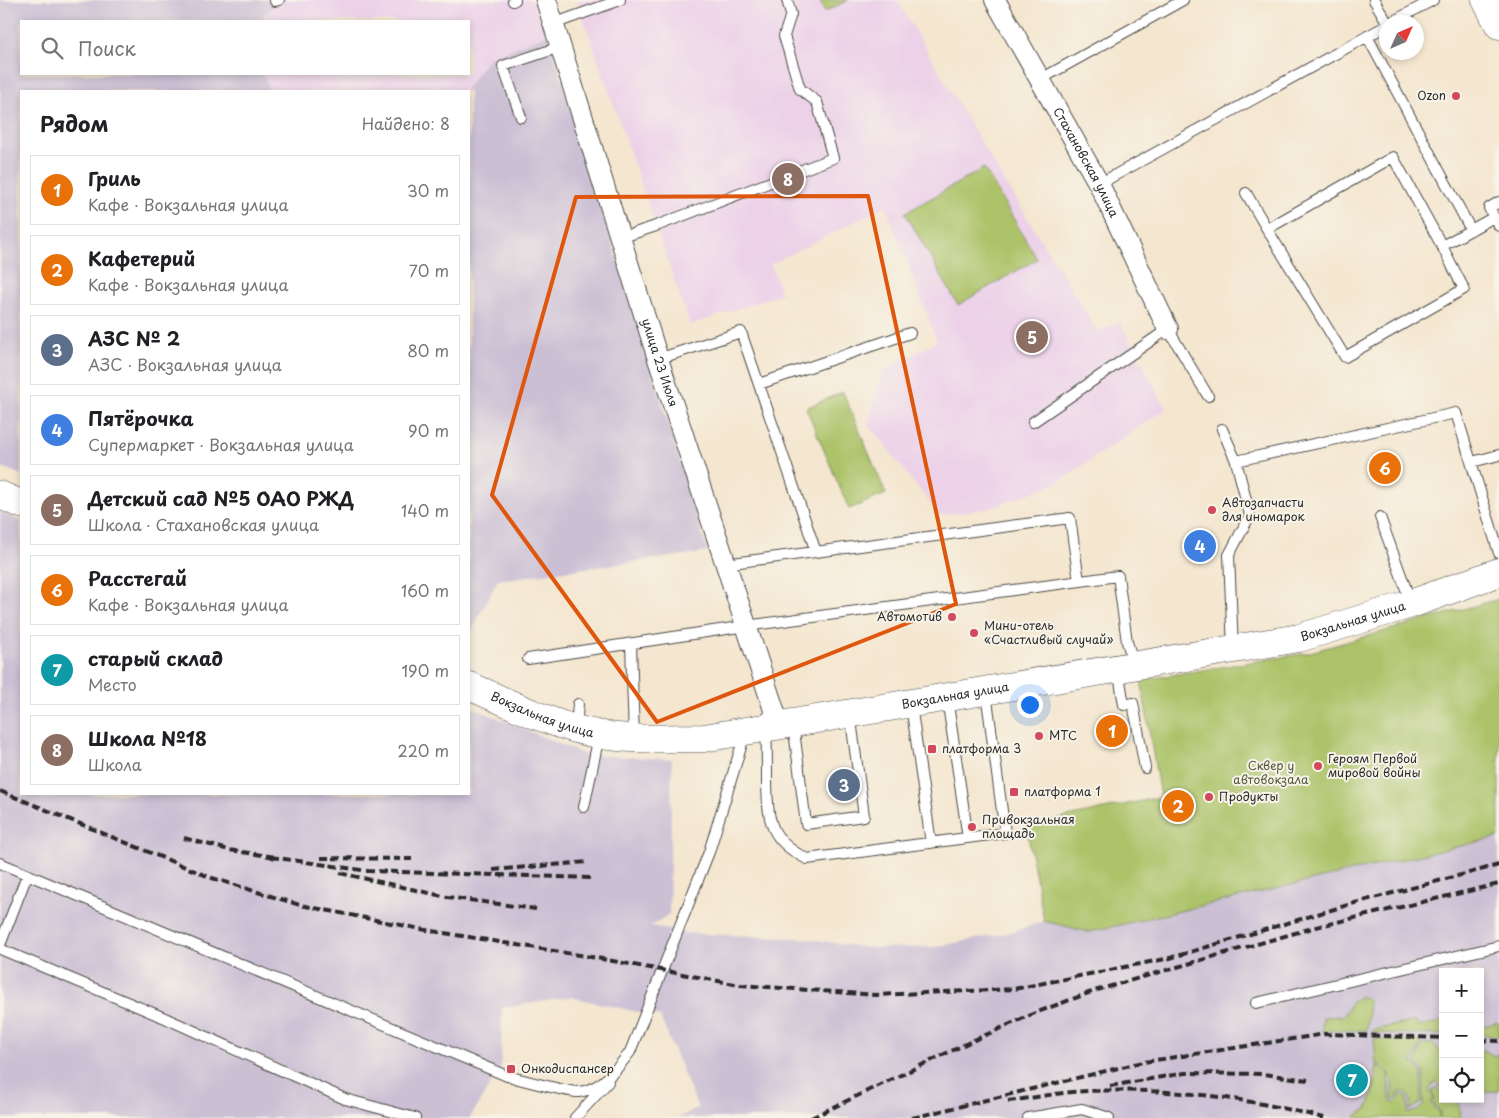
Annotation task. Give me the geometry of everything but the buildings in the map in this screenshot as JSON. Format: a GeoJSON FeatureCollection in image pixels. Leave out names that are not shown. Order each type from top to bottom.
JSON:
{"type":"FeatureCollection","features":[{"type":"Feature","properties":{"kind":"main road"},"geometry":{"type":"LineString","coordinates":[[0,495],[20,504]]}},
{"type":"Feature","properties":{"kind":"main road","name":"Вокзальная улица"},"geometry":{"type":"LineString","coordinates":[[470,686],[634,738],[704,738],[1299,638],[1411,604],[1499,572]]}},
{"type":"Feature","properties":{"kind":"street","name":"улица 23 Июля"},"geometry":{"type":"LineString","coordinates":[[546,0],[658,359],[746,626],[771,726]]}},
{"type":"Feature","properties":{"kind":"street","name":"Стахановская улица"},"geometry":{"type":"LineString","coordinates":[[995,0],[1099,184],[1168,329]]}},
{"type":"Feature","properties":{"kind":"lane"},"geometry":{"type":"LineString","coordinates":[[553,24],[620,0]]}},
{"type":"Feature","properties":{"kind":"lane"},"geometry":{"type":"LineString","coordinates":[[620,238],[665,223],[833,158],[817,102],[800,89],[784,36],[791,14],[787,0]]}},
{"type":"Feature","properties":{"kind":"lane"},"geometry":{"type":"LineString","coordinates":[[1041,79],[1183,0]]}},
{"type":"Feature","properties":{"kind":"lane"},"geometry":{"type":"LineString","coordinates":[[1374,0],[1382,15]]}},
{"type":"Feature","properties":{"kind":"lane"},"geometry":{"type":"LineString","coordinates":[[1405,15],[1434,0]]}},
{"type":"Feature","properties":{"kind":"lane"},"geometry":{"type":"LineString","coordinates":[[1099,184],[1379,29]]}},
{"type":"Feature","properties":{"kind":"lane"},"geometry":{"type":"LineString","coordinates":[[1367,36],[1471,230]]}},
{"type":"Feature","properties":{"kind":"lane"},"geometry":{"type":"LineString","coordinates":[[521,117],[503,66],[560,47]]}},
{"type":"Feature","properties":{"kind":"lane"},"geometry":{"type":"LineString","coordinates":[[1246,194],[1267,229],[1345,357],[1464,289],[1393,157],[1267,229]]}},
{"type":"Feature","properties":{"kind":"lane"},"geometry":{"type":"LineString","coordinates":[[1442,246],[1471,230],[1496,222],[1489,208],[1499,202]]}},
{"type":"Feature","properties":{"kind":"lane"},"geometry":{"type":"LineString","coordinates":[[1033,422],[1168,329],[1208,396]]}},
{"type":"Feature","properties":{"kind":"lane"},"geometry":{"type":"LineString","coordinates":[[658,359],[741,332],[816,552]]}},
{"type":"Feature","properties":{"kind":"lane"},"geometry":{"type":"LineString","coordinates":[[759,384],[910,333]]}},
{"type":"Feature","properties":{"kind":"lane"},"geometry":{"type":"LineString","coordinates":[[1236,461],[1456,413],[1499,553]]}},
{"type":"Feature","properties":{"kind":"lane"},"geometry":{"type":"LineString","coordinates":[[1222,429],[1236,461],[1250,515],[1230,555],[1233,650]]}},
{"type":"Feature","properties":{"kind":"lane"},"geometry":{"type":"LineString","coordinates":[[1472,462],[1499,455]]}},
{"type":"Feature","properties":{"kind":"lane"},"geometry":{"type":"LineString","coordinates":[[1380,517],[1411,604]]}},
{"type":"Feature","properties":{"kind":"lane"},"geometry":{"type":"LineString","coordinates":[[725,564],[1070,518],[1079,581]]}},
{"type":"Feature","properties":{"kind":"lane"},"geometry":{"type":"LineString","coordinates":[[528,659],[746,626],[1118,576],[1127,642],[1124,705],[1133,703],[1144,768]]}},
{"type":"Feature","properties":{"kind":"lane"},"geometry":{"type":"LineString","coordinates":[[631,644],[634,738]]}},
{"type":"Feature","properties":{"kind":"lane"},"geometry":{"type":"LineString","coordinates":[[771,726],[767,776],[768,817],[774,830],[792,852],[806,859],[1005,833],[986,691]]}},
{"type":"Feature","properties":{"kind":"lane"},"geometry":{"type":"LineString","coordinates":[[947,697],[968,838]]}},
{"type":"Feature","properties":{"kind":"lane"},"geometry":{"type":"LineString","coordinates":[[910,703],[931,843]]}},
{"type":"Feature","properties":{"kind":"lane"},"geometry":{"type":"LineString","coordinates":[[771,726],[806,824],[864,816],[850,713]]}},
{"type":"Feature","properties":{"kind":"lane"},"geometry":{"type":"LineString","coordinates":[[584,723],[584,807]]}},
{"type":"Feature","properties":{"kind":"lane"},"geometry":{"type":"LineString","coordinates":[[576,1118],[630,1052],[709,852],[771,726]]}},
{"type":"Feature","properties":{"kind":"lane"},"geometry":{"type":"LineString","coordinates":[[0,863],[507,1076],[579,1092],[600,1084],[618,1069]]}},
{"type":"Feature","properties":{"kind":"lane"},"geometry":{"type":"LineString","coordinates":[[0,945],[27,875]]}},
{"type":"Feature","properties":{"kind":"lane"},"geometry":{"type":"LineString","coordinates":[[1256,1003],[1499,946]]}},
{"type":"Feature","properties":{"kind":"lane"},"geometry":{"type":"LineString","coordinates":[[0,949],[165,1018],[345,1099],[415,1118]]}},
{"type":"Feature","properties":{"kind":"lane"},"geometry":{"type":"LineString","coordinates":[[1028,1118],[1082,1109],[1109,1118]]}},
{"type":"Feature","properties":{"kind":"highlighted area"},"geometry":{"type":"Polygon","coordinates":[[[868,196],[956,604],[657,722],[492,495],[576,197],[868,196]]]}},
{"type":"Feature","properties":{"kind":"shaded area"},"geometry":{"type":"Polygon","coordinates":[[[0,0],[279,0],[260,20],[20,20],[20,75],[263,75],[270,90],[20,90],[20,475],[0,466],[0,0]]]}},
{"type":"Feature","properties":{"kind":"shaded area"},"geometry":{"type":"Polygon","coordinates":[[[279,0],[537,0],[548,34],[489,58],[465,90],[270,90],[263,75],[470,75],[470,20],[260,20],[279,0]]]}},
{"type":"Feature","properties":{"kind":"shaded area"},"geometry":{"type":"Polygon","coordinates":[[[577,0],[897,0],[988,154],[1098,332],[1120,322],[1166,409],[1057,483],[988,509],[939,515],[868,424],[882,373],[937,341],[886,206],[771,264],[781,294],[690,325],[577,0]]]}},
{"type":"Feature","properties":{"kind":"shaded area"},"geometry":{"type":"Polygon","coordinates":[[[548,34],[708,552],[498,580],[470,633],[470,90],[465,90],[489,58],[548,34]]]}},
{"type":"Feature","properties":{"kind":"shaded area"},"geometry":{"type":"Polygon","coordinates":[[[0,512],[20,521],[20,795],[470,795],[470,706],[586,755],[672,759],[669,914],[651,926],[683,933],[809,939],[869,948],[934,947],[1012,932],[1044,921],[1089,932],[1499,837],[1499,1118],[678,1118],[698,1108],[660,1017],[571,997],[502,1008],[501,1066],[470,1118],[0,1118],[0,512]]]}},
{"type":"Feature","properties":{"kind":"green space"},"geometry":{"type":"Polygon","coordinates":[[[819,0],[848,0],[825,12],[819,0]]]}},
{"type":"Feature","properties":{"kind":"green space"},"geometry":{"type":"Polygon","coordinates":[[[984,168],[1037,259],[958,305],[905,213],[984,168]]]}},
{"type":"Feature","properties":{"kind":"green space"},"geometry":{"type":"Polygon","coordinates":[[[843,392],[886,494],[849,509],[806,408],[843,392]]]}},
{"type":"Feature","properties":{"kind":"green space","name":"Сквер у автовокзала"},"geometry":{"type":"Polygon","coordinates":[[[1499,599],[1499,837],[1089,932],[1044,921],[1026,826],[1160,797],[1141,680],[1307,653],[1499,599]]]}},
{"type":"Feature","properties":{"kind":"green space"},"geometry":{"type":"Polygon","coordinates":[[[1360,996],[1369,1000],[1367,1030],[1322,1031],[1323,1017],[1343,1016],[1352,1002],[1360,996]]]}},
{"type":"Feature","properties":{"kind":"green space"},"geometry":{"type":"Polygon","coordinates":[[[1416,1021],[1417,1027],[1439,1022],[1439,1035],[1374,1033],[1373,1030],[1416,1021]]]}},
{"type":"Feature","properties":{"kind":"green space"},"geometry":{"type":"Polygon","coordinates":[[[1499,1022],[1499,1036],[1484,1035],[1484,1026],[1499,1022]]]}},
{"type":"Feature","properties":{"kind":"green space"},"geometry":{"type":"Polygon","coordinates":[[[1374,1039],[1422,1041],[1412,1062],[1422,1072],[1421,1103],[1410,1110],[1411,1101],[1407,1094],[1401,1091],[1395,1100],[1392,1098],[1391,1077],[1382,1066],[1376,1063],[1374,1039]]]}},
{"type":"Feature","properties":{"kind":"green space"},"geometry":{"type":"Polygon","coordinates":[[[1433,1043],[1439,1050],[1439,1086],[1435,1082],[1429,1090],[1434,1099],[1430,1103],[1439,1112],[1439,1118],[1357,1118],[1356,1116],[1367,1109],[1373,1094],[1377,1065],[1388,1074],[1390,1100],[1396,1103],[1401,1094],[1404,1095],[1407,1099],[1408,1113],[1417,1111],[1423,1105],[1424,1071],[1415,1063],[1422,1045],[1433,1043]]]}},
{"type":"Feature","properties":{"kind":"green space"},"geometry":{"type":"Polygon","coordinates":[[[1484,1050],[1494,1056],[1499,1053],[1499,1090],[1484,1092],[1484,1050]]]}},
{"type":"Feature","properties":{"kind":"green space"},"geometry":{"type":"Polygon","coordinates":[[[1436,1087],[1439,1090],[1439,1103],[1458,1103],[1460,1118],[1440,1118],[1440,1111],[1432,1103],[1435,1100],[1432,1091],[1436,1087]]]}},
{"type":"Feature","properties":{"kind":"railway"},"geometry":{"type":"LineString","coordinates":[[0,791],[212,878],[300,905],[426,930],[597,958],[740,985],[876,995],[1014,989],[1170,958],[1351,904],[1499,865]]}},
{"type":"Feature","properties":{"kind":"railway"},"geometry":{"type":"LineString","coordinates":[[184,838],[229,850],[276,857]]}},
{"type":"Feature","properties":{"kind":"railway"},"geometry":{"type":"LineString","coordinates":[[271,857],[368,871],[590,878]]}},
{"type":"Feature","properties":{"kind":"railway"},"geometry":{"type":"LineString","coordinates":[[321,858],[412,859]]}},
{"type":"Feature","properties":{"kind":"railway"},"geometry":{"type":"LineString","coordinates":[[493,870],[587,862]]}},
{"type":"Feature","properties":{"kind":"railway"},"geometry":{"type":"LineString","coordinates":[[340,873],[447,897],[536,909]]}},
{"type":"Feature","properties":{"kind":"railway"},"geometry":{"type":"LineString","coordinates":[[811,1118],[972,1041],[1035,1013],[1094,991],[1316,927],[1499,884]]}},
{"type":"Feature","properties":{"kind":"railway"},"geometry":{"type":"LineString","coordinates":[[912,1118],[1143,1062],[1325,1034],[1439,1038]]}},
{"type":"Feature","properties":{"kind":"railway"},"geometry":{"type":"LineString","coordinates":[[1484,1040],[1499,1041]]}},
{"type":"Feature","properties":{"kind":"railway"},"geometry":{"type":"LineString","coordinates":[[1110,1086],[1185,1073],[1264,1074],[1308,1080]]}},
{"type":"Feature","properties":{"kind":"railway"},"geometry":{"type":"LineString","coordinates":[[1008,1101],[1077,1092],[1148,1091],[1236,1099],[1324,1118]]}},
{"type":"Feature","properties":{"kind":"place","name":"Ozon"},"geometry":{"type":"Point","coordinates":[1456,96]}},
{"type":"Feature","properties":{"kind":"place","name":"Школа №18"},"geometry":{"type":"Point","coordinates":[788,179]}},
{"type":"Feature","properties":{"kind":"place","name":"Детский сад №5 ОАО РЖД"},"geometry":{"type":"Point","coordinates":[1032,337]}},
{"type":"Feature","properties":{"kind":"place","name":"Расстегай"},"geometry":{"type":"Point","coordinates":[1385,468]}},
{"type":"Feature","properties":{"kind":"place","name":"Автозапчасти для иномарок"},"geometry":{"type":"Point","coordinates":[1212,510]}},
{"type":"Feature","properties":{"kind":"place","name":"Пятёрочка"},"geometry":{"type":"Point","coordinates":[1200,546]}},
{"type":"Feature","properties":{"kind":"place","name":"Автомотив"},"geometry":{"type":"Point","coordinates":[952,617]}},
{"type":"Feature","properties":{"kind":"place","name":"Мини-отель «Счастливый случай»"},"geometry":{"type":"Point","coordinates":[974,633]}},
{"type":"Feature","properties":{"kind":"place","name":"Гриль"},"geometry":{"type":"Point","coordinates":[1112,731]}},
{"type":"Feature","properties":{"kind":"place","name":"МТС"},"geometry":{"type":"Point","coordinates":[1039,736]}},
{"type":"Feature","properties":{"kind":"place","name":"платформа 3"},"geometry":{"type":"Point","coordinates":[932,749]}},
{"type":"Feature","properties":{"kind":"place","name":"Героям Первой мировой войны"},"geometry":{"type":"Point","coordinates":[1318,766]}},
{"type":"Feature","properties":{"kind":"place","name":"АЗС № 2"},"geometry":{"type":"Point","coordinates":[844,785]}},
{"type":"Feature","properties":{"kind":"place","name":"платформа 1"},"geometry":{"type":"Point","coordinates":[1014,792]}},
{"type":"Feature","properties":{"kind":"place","name":"Продукты"},"geometry":{"type":"Point","coordinates":[1209,797]}},
{"type":"Feature","properties":{"kind":"place","name":"Кафетерий"},"geometry":{"type":"Point","coordinates":[1178,806]}},
{"type":"Feature","properties":{"kind":"place","name":"Привокзальная площадь"},"geometry":{"type":"Point","coordinates":[972,827]}},
{"type":"Feature","properties":{"kind":"place","name":"Онкодиспансер"},"geometry":{"type":"Point","coordinates":[511,1069]}},
{"type":"Feature","properties":{"kind":"place","name":"старый склад"},"geometry":{"type":"Point","coordinates":[1352,1080]}}]}
